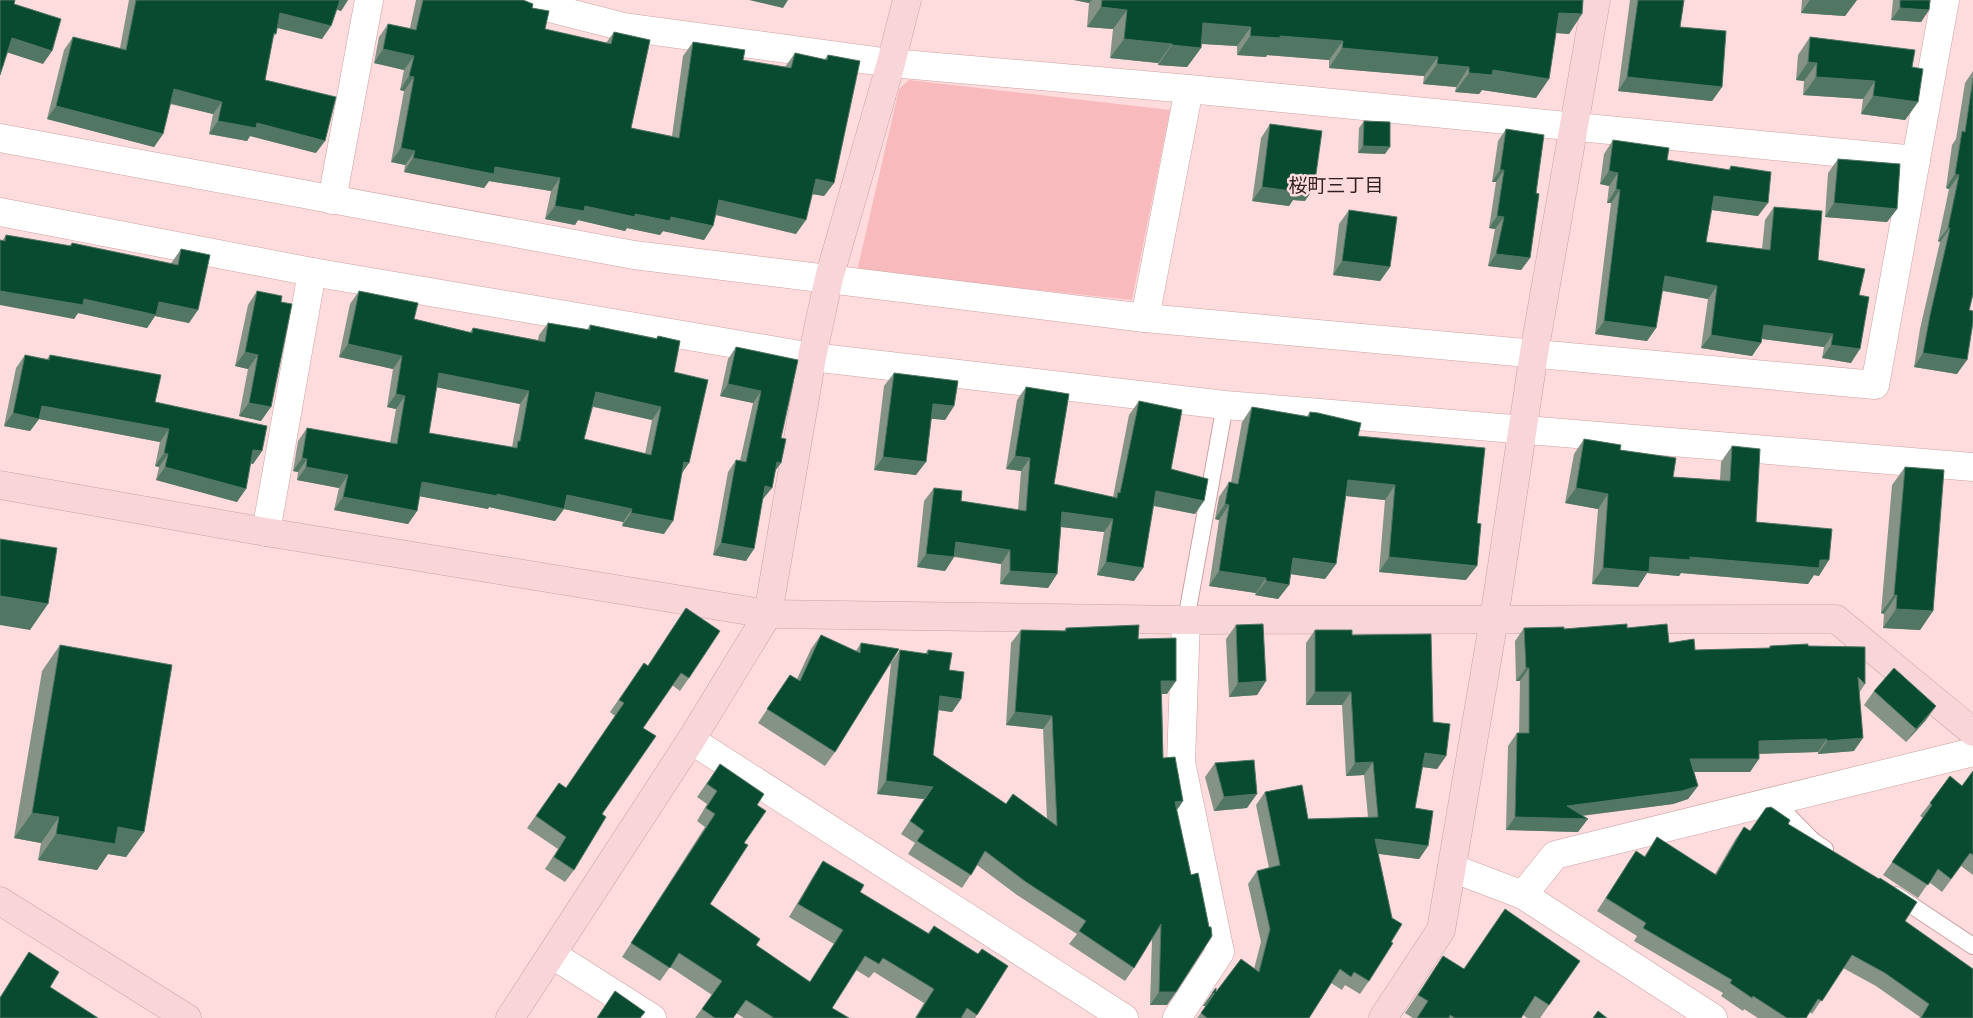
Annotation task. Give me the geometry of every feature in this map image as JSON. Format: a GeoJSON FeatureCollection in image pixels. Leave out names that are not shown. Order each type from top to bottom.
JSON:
{"type":"FeatureCollection","features":[{"type":"Feature","properties":{"kind":"street"},"geometry":{"type":"LineString","coordinates":[[332,200],[369,0]]}},
{"type":"Feature","properties":{"kind":"street"},"geometry":{"type":"LineString","coordinates":[[518,0],[624,27],[891,63],[1189,89],[1916,160]]}},
{"type":"Feature","properties":{"kind":"street"},"geometry":{"type":"LineString","coordinates":[[510,1018],[691,740],[768,614],[812,357],[829,278],[891,63],[907,0]]}},
{"type":"Feature","properties":{"kind":"street"},"geometry":{"type":"LineString","coordinates":[[1383,1018],[1440,930],[1494,619],[1534,353],[1596,0]]}},
{"type":"Feature","properties":{"kind":"street"},"geometry":{"type":"LineString","coordinates":[[0,138],[634,255],[1145,318],[1875,385],[1945,0]]}},
{"type":"Feature","properties":{"kind":"street"},"geometry":{"type":"LineString","coordinates":[[1145,318],[1189,89]]}},
{"type":"Feature","properties":{"kind":"street"},"geometry":{"type":"LineString","coordinates":[[0,212],[312,272],[812,357],[1225,405],[1973,467]]}},
{"type":"Feature","properties":{"kind":"street"},"geometry":{"type":"LineString","coordinates":[[266,532],[312,272]]}},
{"type":"Feature","properties":{"kind":"street"},"geometry":{"type":"LineString","coordinates":[[0,485],[266,532],[768,614],[1186,620],[1836,619],[1973,732]]}},
{"type":"Feature","properties":{"kind":"street"},"geometry":{"type":"LineString","coordinates":[[1177,1018],[1220,952],[1181,762],[1186,620]]}},
{"type":"Feature","properties":{"kind":"street"},"geometry":{"type":"LineString","coordinates":[[691,740],[1124,1018]]}},
{"type":"Feature","properties":{"kind":"street"},"geometry":{"type":"LineString","coordinates":[[1523,895],[1555,855],[1973,752]]}},
{"type":"Feature","properties":{"kind":"street"},"geometry":{"type":"LineString","coordinates":[[1452,868],[1523,895],[1713,1018]]}},
{"type":"Feature","properties":{"kind":"street"},"geometry":{"type":"LineString","coordinates":[[0,900],[187,1018]]}},
{"type":"Feature","properties":{"kind":"street"},"geometry":{"type":"LineString","coordinates":[[552,954],[652,1018]]}},
{"type":"Feature","properties":{"kind":"lane"},"geometry":{"type":"LineString","coordinates":[[1186,620],[1225,405]]}},
{"type":"Feature","properties":{"kind":"lane"},"geometry":{"type":"LineString","coordinates":[[1774,801],[1813,841],[1837,857]]}},
{"type":"Feature","properties":{"kind":"lane"},"geometry":{"type":"LineString","coordinates":[[1885,888],[1973,946]]}},
{"type":"Feature","properties":{"kind":"shaded area"},"geometry":{"type":"Polygon","coordinates":[[[909,80],[1170,110],[1132,300],[857,271],[899,89],[909,80]]]}},
{"type":"Feature","properties":{"kind":"building"},"geometry":{"type":"Polygon","coordinates":[[[0,0],[15,0],[14,4],[61,19],[52,51],[12,38],[0,75],[0,0]]]}},
{"type":"Feature","properties":{"kind":"building"},"geometry":{"type":"Polygon","coordinates":[[[136,0],[340,0],[331,26],[280,13],[265,80],[336,97],[325,141],[257,123],[256,128],[218,121],[222,102],[174,89],[163,134],[56,106],[73,37],[126,50],[136,0]]]}},
{"type":"Feature","properties":{"kind":"building"},"geometry":{"type":"Polygon","coordinates":[[[423,0],[523,0],[533,4],[532,8],[549,11],[545,29],[611,44],[614,32],[650,40],[631,128],[679,138],[693,42],[745,50],[743,60],[791,68],[795,53],[827,60],[828,55],[860,61],[834,183],[816,179],[806,220],[719,200],[713,226],[671,217],[670,221],[635,214],[635,217],[585,206],[584,211],[555,206],[560,178],[495,167],[494,174],[413,158],[415,151],[401,148],[414,77],[409,76],[414,56],[383,49],[388,24],[416,30],[423,0]]]}},
{"type":"Feature","properties":{"kind":"building"},"geometry":{"type":"Polygon","coordinates":[[[1102,0],[1583,0],[1582,14],[1559,13],[1549,79],[1493,70],[1492,75],[1469,73],[1469,67],[1437,64],[1438,57],[1342,48],[1343,41],[1280,36],[1280,38],[1250,36],[1251,27],[1203,23],[1201,48],[1124,39],[1127,10],[1101,7],[1102,0]]]}},
{"type":"Feature","properties":{"kind":"building"},"geometry":{"type":"Polygon","coordinates":[[[1638,0],[1684,0],[1680,27],[1726,31],[1722,87],[1627,77],[1638,0]]]}},
{"type":"Feature","properties":{"kind":"building"},"geometry":{"type":"Polygon","coordinates":[[[1900,0],[1930,0],[1929,10],[1900,8],[1900,0]]]}},
{"type":"Feature","properties":{"kind":"building"},"geometry":{"type":"Polygon","coordinates":[[[1810,37],[1915,50],[1912,67],[1923,69],[1918,102],[1873,96],[1875,81],[1816,77],[1817,63],[1808,62],[1810,37]]]}},
{"type":"Feature","properties":{"kind":"building"},"geometry":{"type":"Polygon","coordinates":[[[1973,78],[1973,294],[1969,310],[1973,311],[1973,322],[1967,360],[1923,353],[1950,228],[1948,228],[1959,175],[1955,174],[1962,131],[1965,132],[1973,78]]]}},
{"type":"Feature","properties":{"kind":"building"},"geometry":{"type":"Polygon","coordinates":[[[1364,121],[1390,122],[1390,147],[1363,146],[1364,121]]]}},
{"type":"Feature","properties":{"kind":"building"},"geometry":{"type":"Polygon","coordinates":[[[1270,124],[1322,131],[1314,188],[1299,185],[1298,192],[1262,187],[1270,124]]]}},
{"type":"Feature","properties":{"kind":"building"},"geometry":{"type":"Polygon","coordinates":[[[1506,129],[1544,135],[1536,193],[1539,194],[1530,258],[1496,254],[1504,217],[1497,216],[1504,170],[1500,170],[1506,129]]]}},
{"type":"Feature","properties":{"kind":"building"},"geometry":{"type":"Polygon","coordinates":[[[1613,140],[1669,148],[1667,160],[1730,170],[1731,166],[1771,172],[1768,203],[1714,196],[1706,242],[1770,250],[1774,207],[1822,211],[1818,260],[1865,269],[1859,295],[1869,297],[1860,349],[1831,345],[1833,334],[1764,325],[1761,343],[1711,335],[1717,286],[1665,276],[1656,328],[1604,321],[1620,190],[1616,189],[1618,173],[1609,171],[1613,140]]]}},
{"type":"Feature","properties":{"kind":"building"},"geometry":{"type":"Polygon","coordinates":[[[1838,159],[1900,164],[1897,209],[1834,203],[1838,159]]]}},
{"type":"Feature","properties":{"kind":"building"},"geometry":{"type":"Polygon","coordinates":[[[1349,210],[1397,217],[1390,267],[1342,261],[1349,210]]]}},
{"type":"Feature","properties":{"kind":"building"},"geometry":{"type":"Polygon","coordinates":[[[6,235],[71,246],[72,243],[178,265],[181,249],[210,255],[198,310],[159,302],[156,315],[84,299],[83,305],[0,291],[0,240],[5,241],[6,235]]]}},
{"type":"Feature","properties":{"kind":"building"},"geometry":{"type":"Polygon","coordinates":[[[257,291],[282,296],[281,302],[292,304],[271,407],[249,403],[258,355],[245,352],[257,291]]]}},
{"type":"Feature","properties":{"kind":"building"},"geometry":{"type":"Polygon","coordinates":[[[359,291],[418,303],[414,319],[472,333],[473,328],[545,342],[548,323],[590,330],[590,325],[657,339],[658,336],[680,341],[674,372],[708,380],[689,463],[684,462],[673,521],[631,513],[632,509],[567,495],[564,509],[497,494],[497,496],[422,482],[417,511],[343,497],[348,475],[306,467],[307,459],[302,458],[307,428],[397,444],[405,396],[396,394],[402,356],[348,344],[359,291]],[[439,373],[429,433],[517,448],[529,391],[439,373]],[[596,392],[584,439],[651,455],[661,407],[596,392]]]}},
{"type":"Feature","properties":{"kind":"building"},"geometry":{"type":"Polygon","coordinates":[[[736,347],[798,360],[781,438],[786,439],[781,463],[777,462],[772,488],[765,486],[754,549],[721,543],[736,460],[746,462],[761,391],[728,384],[736,347]]]}},
{"type":"Feature","properties":{"kind":"building"},"geometry":{"type":"Polygon","coordinates":[[[25,355],[49,360],[50,355],[161,375],[155,402],[267,426],[262,451],[253,450],[246,489],[165,467],[168,454],[164,453],[169,429],[42,406],[39,419],[13,413],[25,355]]]}},
{"type":"Feature","properties":{"kind":"building"},"geometry":{"type":"Polygon","coordinates":[[[894,373],[958,381],[954,406],[933,404],[926,462],[883,457],[894,373]]]}},
{"type":"Feature","properties":{"kind":"building"},"geometry":{"type":"Polygon","coordinates":[[[1026,387],[1069,394],[1054,484],[1117,498],[1118,492],[1120,493],[1139,401],[1182,410],[1171,469],[1208,479],[1204,501],[1156,491],[1143,568],[1106,562],[1113,519],[1062,512],[1057,574],[1010,571],[1010,550],[956,542],[954,557],[926,554],[934,488],[962,491],[961,501],[1026,511],[1030,458],[1015,456],[1026,387]]]}},
{"type":"Feature","properties":{"kind":"building"},"geometry":{"type":"Polygon","coordinates":[[[1252,407],[1309,417],[1310,412],[1318,413],[1361,423],[1358,436],[1485,448],[1477,523],[1481,524],[1477,566],[1389,557],[1395,485],[1348,480],[1336,564],[1293,558],[1289,585],[1266,581],[1266,578],[1219,571],[1229,505],[1225,504],[1229,482],[1238,484],[1252,407]]]}},
{"type":"Feature","properties":{"kind":"building"},"geometry":{"type":"Polygon","coordinates":[[[1584,439],[1621,445],[1620,450],[1676,458],[1673,477],[1730,481],[1732,446],[1760,449],[1756,522],[1832,529],[1829,560],[1820,560],[1819,568],[1690,557],[1690,560],[1650,557],[1649,572],[1603,568],[1608,494],[1576,488],[1584,439]]]}},
{"type":"Feature","properties":{"kind":"building"},"geometry":{"type":"Polygon","coordinates":[[[1905,467],[1944,470],[1933,611],[1896,609],[1897,595],[1894,595],[1905,467]]]}},
{"type":"Feature","properties":{"kind":"building"},"geometry":{"type":"Polygon","coordinates":[[[0,539],[57,548],[48,604],[0,596],[0,539]]]}},
{"type":"Feature","properties":{"kind":"building"},"geometry":{"type":"Polygon","coordinates":[[[686,608],[720,631],[689,678],[681,673],[643,728],[656,736],[602,814],[606,817],[574,870],[554,857],[566,837],[536,816],[559,783],[566,788],[624,703],[619,700],[644,663],[648,666],[686,608]]]}},
{"type":"Feature","properties":{"kind":"building"},"geometry":{"type":"Polygon","coordinates":[[[1263,624],[1266,681],[1238,683],[1236,625],[1263,624]]]}},
{"type":"Feature","properties":{"kind":"building"},"geometry":{"type":"Polygon","coordinates":[[[1627,624],[1627,628],[1667,624],[1669,643],[1694,639],[1695,650],[1770,648],[1770,646],[1808,644],[1808,646],[1865,647],[1865,684],[1858,677],[1863,738],[1827,741],[1827,739],[1759,741],[1759,759],[1690,759],[1698,786],[1682,791],[1567,806],[1588,819],[1515,817],[1517,733],[1529,733],[1529,668],[1526,668],[1524,628],[1564,627],[1564,629],[1627,624]]]}},
{"type":"Feature","properties":{"kind":"building"},"geometry":{"type":"Polygon","coordinates":[[[1139,625],[1138,639],[1176,638],[1176,681],[1161,681],[1163,758],[1175,757],[1183,801],[1175,802],[1191,875],[1198,873],[1212,936],[1176,992],[1159,992],[1161,924],[1134,968],[1079,931],[1086,921],[1026,882],[985,851],[971,875],[917,841],[924,831],[910,821],[933,787],[886,781],[900,650],[928,654],[928,650],[952,653],[949,670],[964,672],[961,699],[940,696],[933,755],[1006,804],[1013,794],[1057,826],[1052,716],[1015,712],[1021,630],[1066,631],[1066,628],[1139,625]]]}},
{"type":"Feature","properties":{"kind":"building"},"geometry":{"type":"Polygon","coordinates":[[[1315,630],[1352,630],[1352,635],[1431,634],[1433,722],[1450,724],[1446,756],[1425,753],[1415,808],[1433,811],[1428,846],[1375,839],[1392,918],[1402,924],[1391,942],[1393,943],[1369,981],[1354,972],[1351,977],[1340,969],[1309,1018],[1207,1018],[1201,1013],[1215,993],[1212,993],[1216,988],[1216,992],[1241,959],[1259,972],[1270,929],[1257,871],[1280,865],[1265,792],[1302,785],[1308,819],[1378,817],[1373,762],[1355,763],[1351,692],[1315,692],[1315,630]]]}},
{"type":"Feature","properties":{"kind":"building"},"geometry":{"type":"Polygon","coordinates":[[[821,635],[860,653],[861,643],[899,649],[835,752],[767,709],[790,675],[800,681],[821,635]]]}},
{"type":"Feature","properties":{"kind":"building"},"geometry":{"type":"Polygon","coordinates":[[[60,645],[172,665],[144,832],[118,827],[115,844],[56,834],[59,817],[32,813],[60,645]]]}},
{"type":"Feature","properties":{"kind":"building"},"geometry":{"type":"Polygon","coordinates":[[[1894,668],[1936,706],[1916,729],[1874,691],[1894,668]]]}},
{"type":"Feature","properties":{"kind":"building"},"geometry":{"type":"Polygon","coordinates":[[[1254,760],[1257,794],[1224,797],[1215,763],[1254,760]]]}},
{"type":"Feature","properties":{"kind":"building"},"geometry":{"type":"Polygon","coordinates":[[[720,764],[764,794],[757,805],[766,811],[744,843],[748,845],[710,904],[760,939],[756,945],[810,982],[843,930],[798,904],[823,861],[864,885],[860,892],[929,934],[934,926],[978,954],[982,949],[1008,966],[977,1015],[967,1008],[961,1018],[916,1018],[934,989],[883,958],[879,964],[865,956],[832,1008],[849,1018],[774,1018],[746,1000],[733,1018],[715,1018],[702,1009],[722,981],[679,953],[670,968],[631,943],[715,814],[706,808],[717,791],[707,784],[720,764]]]}},
{"type":"Feature","properties":{"kind":"building"},"geometry":{"type":"Polygon","coordinates":[[[1973,771],[1973,855],[1970,853],[1951,879],[1938,869],[1928,885],[1892,862],[1950,776],[1962,786],[1973,771]]]}},
{"type":"Feature","properties":{"kind":"building"},"geometry":{"type":"Polygon","coordinates":[[[1771,807],[1790,820],[1788,824],[1917,902],[1905,921],[1973,969],[1973,1018],[1921,1018],[1929,1004],[1885,973],[1852,955],[1822,1001],[1818,999],[1806,1018],[1787,1018],[1730,983],[1732,980],[1643,928],[1646,923],[1606,898],[1636,851],[1645,857],[1657,837],[1716,875],[1744,827],[1750,831],[1766,808],[1771,807]]]}},
{"type":"Feature","properties":{"kind":"building"},"geometry":{"type":"Polygon","coordinates":[[[1505,909],[1580,961],[1549,1005],[1535,996],[1521,1018],[1455,1018],[1450,1015],[1449,1018],[1417,1018],[1428,1001],[1418,995],[1443,956],[1464,969],[1505,909]]]}},
{"type":"Feature","properties":{"kind":"building"},"geometry":{"type":"Polygon","coordinates":[[[29,952],[59,972],[50,987],[98,1018],[0,1018],[0,998],[29,952]]]}},
{"type":"Feature","properties":{"kind":"building"},"geometry":{"type":"Polygon","coordinates":[[[615,991],[645,1012],[640,1018],[597,1018],[615,991]]]}},
{"type":"Feature","properties":{"kind":"building"},"geometry":{"type":"Polygon","coordinates":[[[1598,1011],[1607,1018],[1593,1018],[1598,1011]]]}},
{"type":"Feature","properties":{"kind":"district","name":"桜町三丁目"},"geometry":{"type":"Point","coordinates":[1336,186]}}]}
